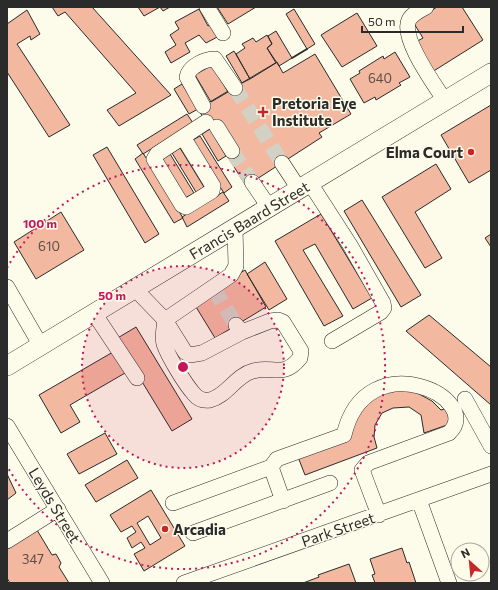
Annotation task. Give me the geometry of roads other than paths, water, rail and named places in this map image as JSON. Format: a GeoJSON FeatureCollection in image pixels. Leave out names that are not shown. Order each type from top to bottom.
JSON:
{"type":"FeatureCollection","features":[{"type":"Feature","properties":{"kind":"main road","name":"Francis Baard Street"},"geometry":{"type":"LineString","coordinates":[[7,366],[491,73]]}},
{"type":"Feature","properties":{"kind":"street"},"geometry":{"type":"LineString","coordinates":[[208,7],[223,33]]}},
{"type":"Feature","properties":{"kind":"street"},"geometry":{"type":"LineString","coordinates":[[426,7],[410,19],[408,24],[409,35],[417,56],[445,101]]}},
{"type":"Feature","properties":{"kind":"street"},"geometry":{"type":"LineString","coordinates":[[204,106],[187,77],[188,72],[191,69],[208,59],[215,59],[234,88]]}},
{"type":"Feature","properties":{"kind":"street"},"geometry":{"type":"LineString","coordinates":[[184,137],[213,186],[212,191],[186,207],[182,205],[154,159],[157,154],[184,137],[212,125],[232,151]]}},
{"type":"Feature","properties":{"kind":"street"},"geometry":{"type":"LineString","coordinates":[[282,163],[305,186],[350,245],[383,303],[384,308],[381,312],[332,341]]}},
{"type":"Feature","properties":{"kind":"street"},"geometry":{"type":"LineString","coordinates":[[252,182],[269,207]]}},
{"type":"Feature","properties":{"kind":"street"},"geometry":{"type":"LineString","coordinates":[[165,320],[231,275],[236,266],[235,228]]}},
{"type":"Feature","properties":{"kind":"street"},"geometry":{"type":"LineString","coordinates":[[7,287],[41,346]]}},
{"type":"Feature","properties":{"kind":"street"},"geometry":{"type":"LineString","coordinates":[[135,289],[165,320],[184,352],[190,355],[202,353],[239,328],[278,320],[283,322],[301,351],[300,358],[288,369],[280,371],[253,370],[246,373],[211,400],[202,400],[194,395],[169,356],[164,344],[165,320]]}},
{"type":"Feature","properties":{"kind":"street"},"geometry":{"type":"LineString","coordinates":[[94,313],[137,378]]}},
{"type":"Feature","properties":{"kind":"street"},"geometry":{"type":"LineString","coordinates":[[173,502],[271,467],[277,459],[344,435],[347,423],[356,407],[365,397],[377,389],[389,385],[411,383],[425,387],[440,396],[452,406],[457,421],[455,428],[449,433],[368,463],[364,466],[362,470],[379,515]]}},
{"type":"Feature","properties":{"kind":"street"},"geometry":{"type":"LineString","coordinates":[[465,399],[491,446]]}},
{"type":"Feature","properties":{"kind":"street","name":"Leyds Street"},"geometry":{"type":"LineString","coordinates":[[7,426],[102,583]]}},
{"type":"Feature","properties":{"kind":"street"},"geometry":{"type":"LineString","coordinates":[[271,467],[283,501]]}},
{"type":"Feature","properties":{"kind":"street","name":"Park Street"},"geometry":{"type":"LineString","coordinates":[[216,583],[421,504],[491,474]]}},
{"type":"Feature","properties":{"kind":"street"},"geometry":{"type":"LineString","coordinates":[[193,533],[330,483]]}},
{"type":"Feature","properties":{"kind":"street","name":"Park Street"},"geometry":{"type":"LineString","coordinates":[[184,583],[379,515],[491,483]]}},
{"type":"Feature","properties":{"kind":"street"},"geometry":{"type":"LineString","coordinates":[[421,504],[449,583]]}},
{"type":"Feature","properties":{"kind":"street"},"geometry":{"type":"LineString","coordinates":[[7,541],[58,509]]}},
{"type":"Feature","properties":{"kind":"tunnel"},"geometry":{"type":"LineString","coordinates":[[235,88],[282,163]]}},
{"type":"Feature","properties":{"kind":"tunnel"},"geometry":{"type":"LineString","coordinates":[[232,151],[252,182]]}},
{"type":"Feature","properties":{"kind":"tunnel"},"geometry":{"type":"LineString","coordinates":[[214,289],[236,325]]}},
{"type":"Feature","properties":{"kind":"place","name":"Pretoria Eye Institute"},"geometry":{"type":"Point","coordinates":[263,112]}},
{"type":"Feature","properties":{"kind":"place","name":"Elma Court"},"geometry":{"type":"Point","coordinates":[471,152]}},
{"type":"Feature","properties":{"kind":"place","name":"Arcadia"},"geometry":{"type":"Point","coordinates":[165,529]}}]}
